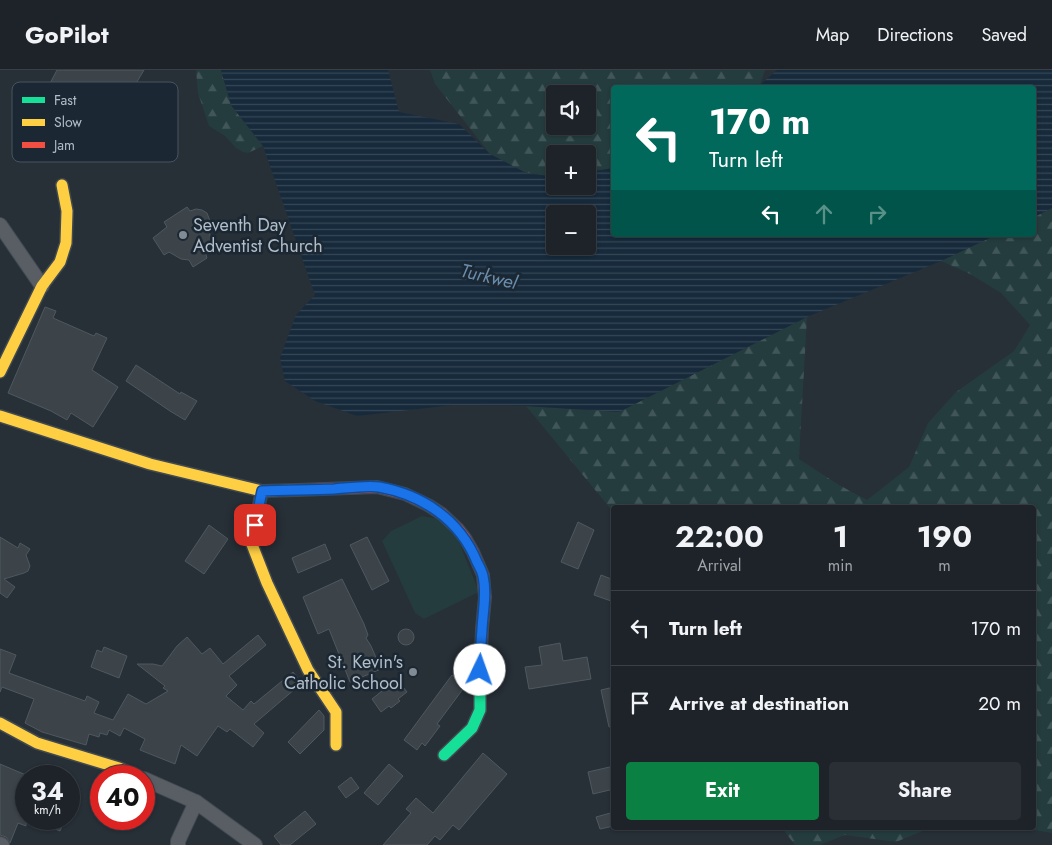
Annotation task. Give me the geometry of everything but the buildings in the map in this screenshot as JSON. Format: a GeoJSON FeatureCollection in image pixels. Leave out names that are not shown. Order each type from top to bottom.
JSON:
{"type":"FeatureCollection","features":[{"type":"Feature","properties":{"kind":"street"},"geometry":{"type":"LineString","coordinates":[[0,372],[42,286],[60,262],[66,243],[67,211],[62,185]]}},
{"type":"Feature","properties":{"kind":"street"},"geometry":{"type":"LineString","coordinates":[[0,225],[42,286]]}},
{"type":"Feature","properties":{"kind":"street"},"geometry":{"type":"LineString","coordinates":[[0,416],[150,464],[262,491],[377,487],[405,494],[442,514],[458,529],[473,552],[483,575],[485,597],[480,670],[480,710],[472,728],[444,755]]}},
{"type":"Feature","properties":{"kind":"street"},"geometry":{"type":"LineString","coordinates":[[262,491],[251,542],[266,583],[308,670],[336,712],[336,745]]}},
{"type":"Feature","properties":{"kind":"street"},"geometry":{"type":"LineString","coordinates":[[0,723],[37,743],[109,765]]}},
{"type":"Feature","properties":{"kind":"street"},"geometry":{"type":"LineString","coordinates":[[155,784],[196,802],[255,845]]}},
{"type":"Feature","properties":{"kind":"street"},"geometry":{"type":"LineString","coordinates":[[178,845],[178,841],[196,802]]}},
{"type":"Feature","properties":{"kind":"green space"},"geometry":{"type":"Polygon","coordinates":[[[196,70],[221,70],[231,105],[263,146],[248,153],[243,152],[236,148],[225,136],[209,126],[198,93],[196,70]]]}},
{"type":"Feature","properties":{"kind":"green space"},"geometry":{"type":"Polygon","coordinates":[[[430,70],[765,70],[760,85],[611,85],[611,168],[596,171],[596,145],[546,145],[546,176],[526,173],[490,154],[435,84],[430,70]]]}},
{"type":"Feature","properties":{"kind":"green space"},"geometry":{"type":"Polygon","coordinates":[[[1052,208],[1052,833],[1034,830],[1036,830],[1036,505],[611,505],[611,509],[526,406],[619,412],[807,317],[799,459],[839,485],[867,500],[909,467],[928,423],[956,392],[1014,351],[1030,325],[1001,293],[970,274],[941,261],[992,237],[1036,237],[1036,216],[1052,208]]]}},
{"type":"Feature","properties":{"kind":"green space"},"geometry":{"type":"Polygon","coordinates":[[[422,516],[440,519],[458,539],[479,592],[424,619],[415,613],[382,541],[391,531],[422,516]]]}},
{"type":"Feature","properties":{"kind":"green space"},"geometry":{"type":"Polygon","coordinates":[[[784,830],[925,830],[896,842],[845,835],[820,845],[795,845],[784,830]]]}},
{"type":"Feature","properties":{"kind":"water","name":"Turkwel"},"geometry":{"type":"Polygon","coordinates":[[[221,70],[388,70],[399,112],[459,124],[490,154],[526,173],[546,176],[546,195],[596,195],[596,171],[611,168],[611,237],[992,237],[941,261],[807,317],[619,412],[526,406],[453,405],[357,416],[315,401],[285,381],[280,358],[296,315],[315,295],[263,146],[231,105],[221,70]]]}},
{"type":"Feature","properties":{"kind":"water"},"geometry":{"type":"Polygon","coordinates":[[[777,70],[1052,70],[1052,208],[1036,216],[1036,85],[760,85],[777,70]]]}},
{"type":"Feature","properties":{"kind":"traffic: fast"},"geometry":{"type":"LineString","coordinates":[[444,755],[472,728],[480,710],[480,676]]}},
{"type":"Feature","properties":{"kind":"traffic: slow"},"geometry":{"type":"LineString","coordinates":[[0,372],[42,286],[60,262],[66,243],[67,211],[62,185]]}},
{"type":"Feature","properties":{"kind":"traffic: slow"},"geometry":{"type":"LineString","coordinates":[[0,416],[150,464],[262,491],[297,490]]}},
{"type":"Feature","properties":{"kind":"traffic: slow"},"geometry":{"type":"LineString","coordinates":[[262,491],[251,542],[267,583],[308,670],[336,712],[336,745]]}},
{"type":"Feature","properties":{"kind":"traffic: slow"},"geometry":{"type":"LineString","coordinates":[[0,723],[37,743],[109,765]]}},
{"type":"Feature","properties":{"kind":"traffic: jam"},"geometry":{"type":"LineString","coordinates":[[297,490],[377,487],[405,494],[428,505],[442,514],[458,529],[473,552],[483,575],[485,597],[480,676]]}},
{"type":"Feature","properties":{"kind":"place","name":"Seventh Day Adventist Church"},"geometry":{"type":"Point","coordinates":[183,235]}},
{"type":"Feature","properties":{"kind":"place","name":"St. Kevin's Catholic School"},"geometry":{"type":"Point","coordinates":[413,672]}},
{"type":"Feature","properties":{"kind":"route"},"geometry":{"type":"LineString","coordinates":[[255,525],[262,491],[377,487],[405,494],[442,514],[465,538],[483,575],[485,597],[480,670]]}}]}
